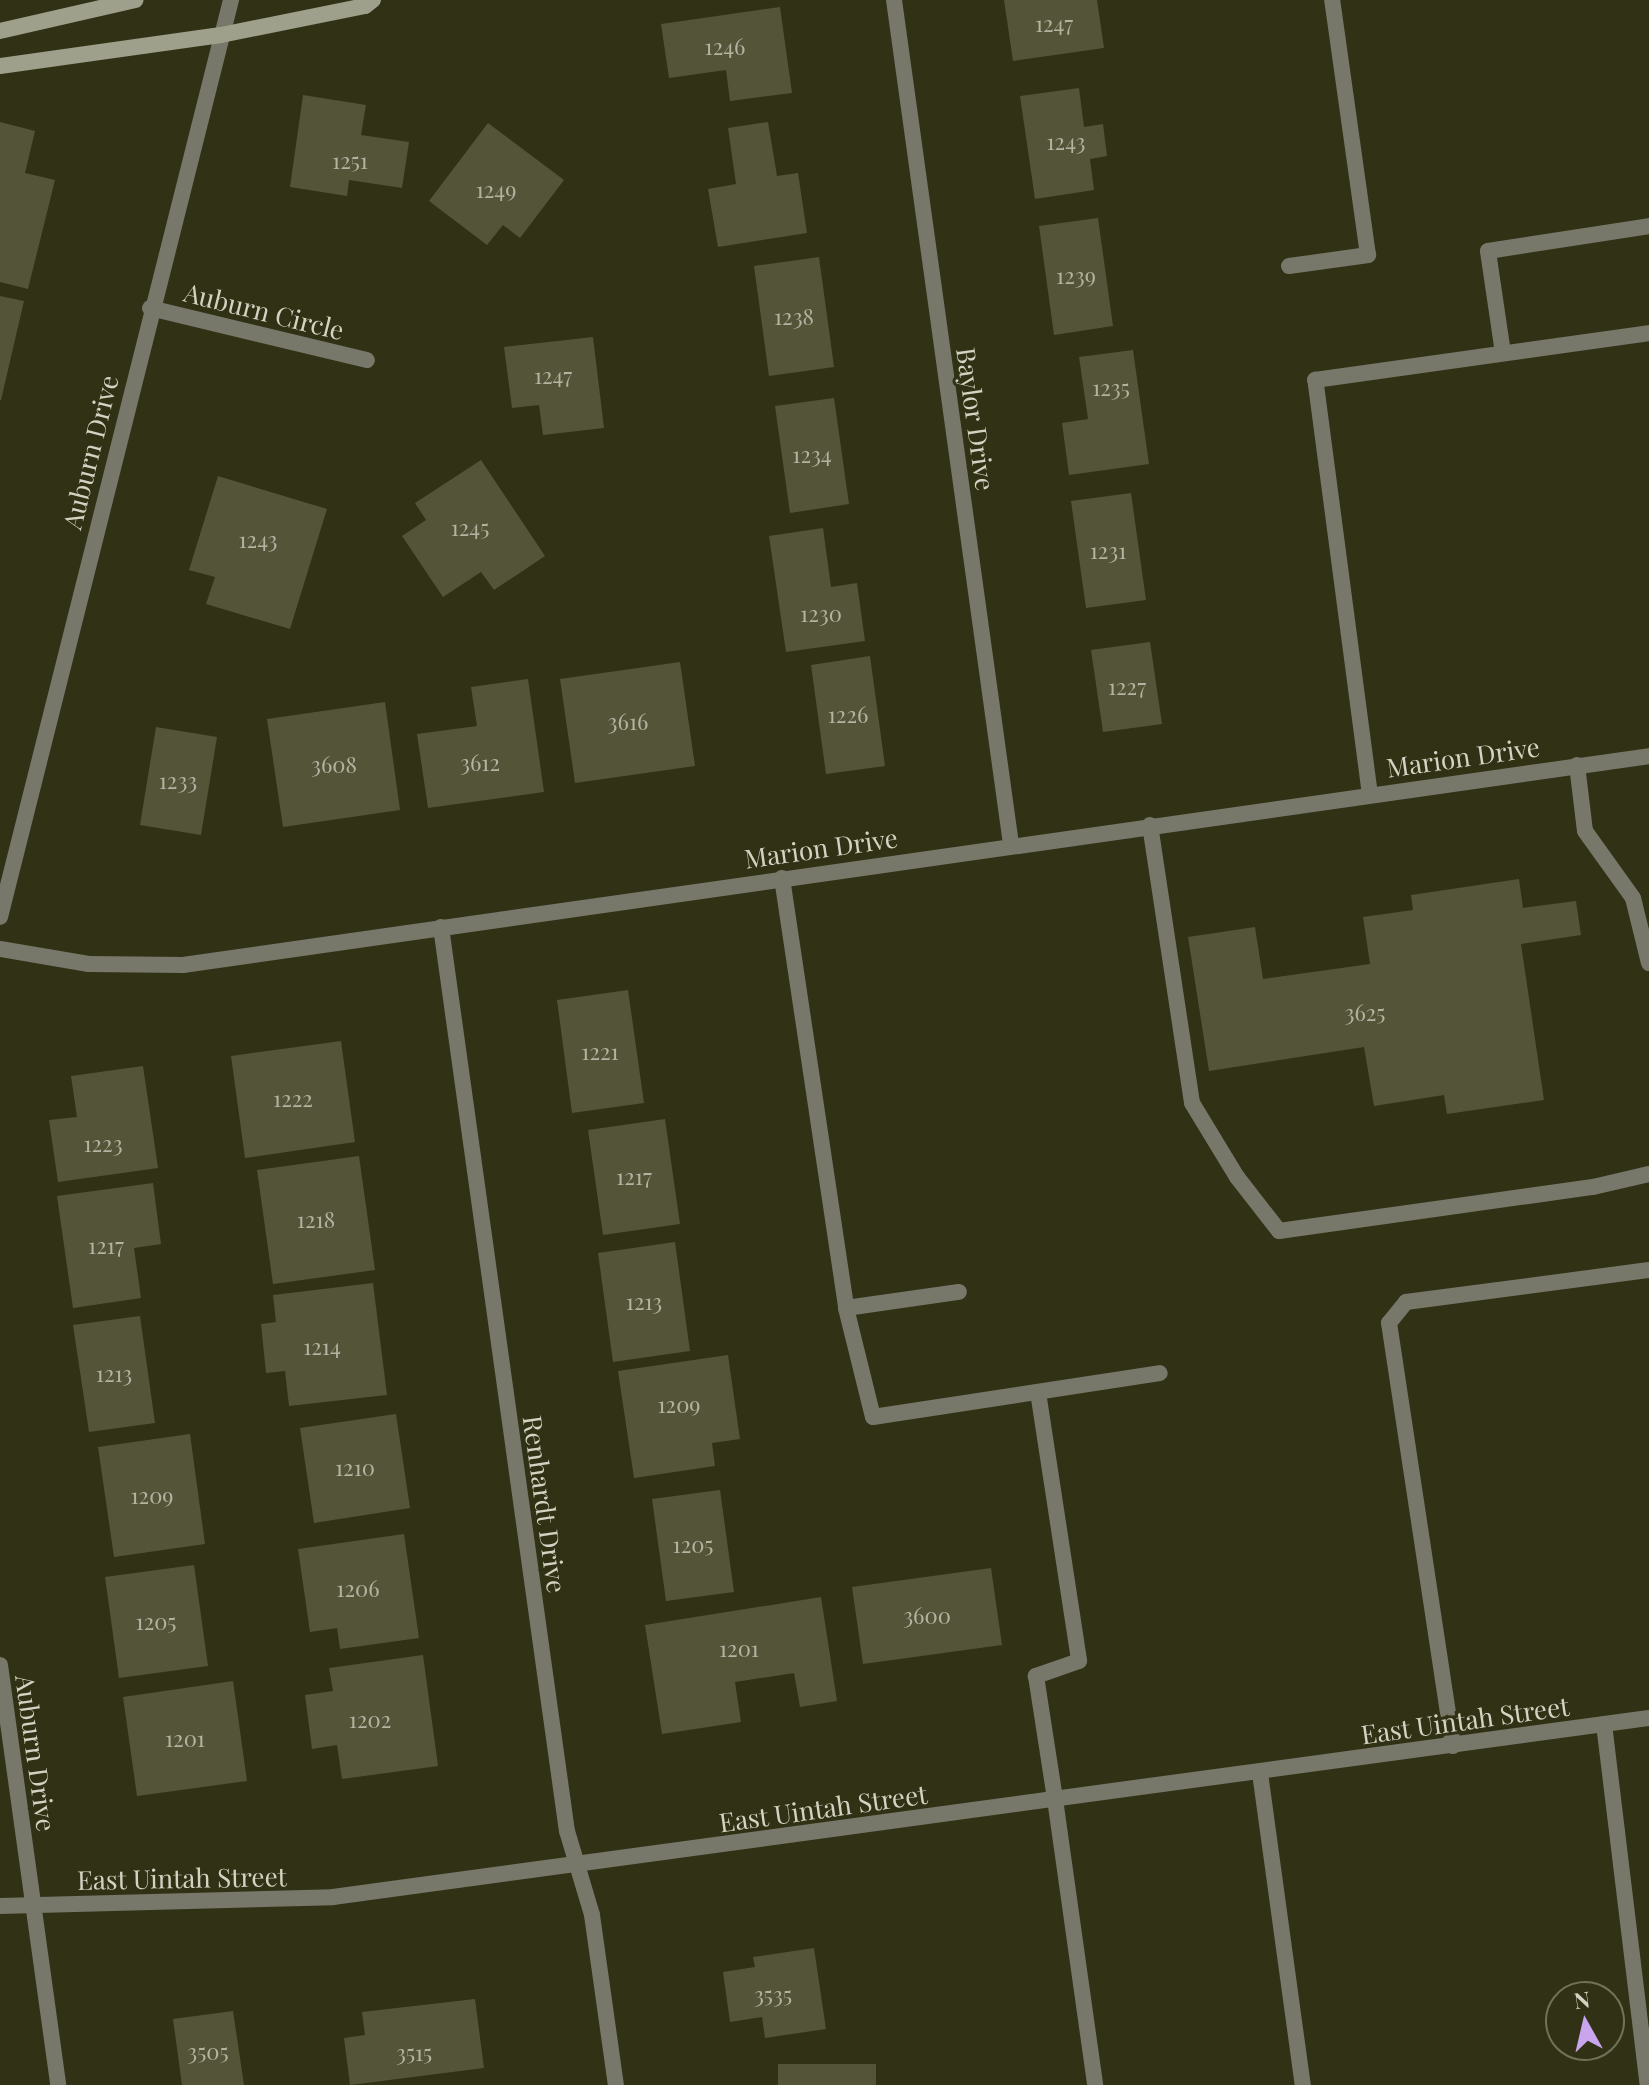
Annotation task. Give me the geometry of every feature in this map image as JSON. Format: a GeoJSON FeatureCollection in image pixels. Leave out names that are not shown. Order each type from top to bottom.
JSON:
{"type":"FeatureCollection","features":[{"type":"Feature","properties":{"kind":"street"},"geometry":{"type":"LineString","coordinates":[[0,31],[135,0]]}},
{"type":"Feature","properties":{"kind":"street","name":"Auburn Drive"},"geometry":{"type":"LineString","coordinates":[[0,917],[150,308],[231,0]]}},
{"type":"Feature","properties":{"kind":"street"},"geometry":{"type":"LineString","coordinates":[[0,66],[221,35],[365,6],[373,0]]}},
{"type":"Feature","properties":{"kind":"street","name":"Baylor Drive"},"geometry":{"type":"LineString","coordinates":[[894,0],[1011,844]]}},
{"type":"Feature","properties":{"kind":"street"},"geometry":{"type":"LineString","coordinates":[[1289,266],[1368,255],[1332,0]]}},
{"type":"Feature","properties":{"kind":"street"},"geometry":{"type":"LineString","coordinates":[[1503,353],[1488,251],[1649,226]]}},
{"type":"Feature","properties":{"kind":"street","name":"Auburn Circle"},"geometry":{"type":"LineString","coordinates":[[150,308],[367,360]]}},
{"type":"Feature","properties":{"kind":"street"},"geometry":{"type":"LineString","coordinates":[[1370,795],[1315,380],[1649,333]]}},
{"type":"Feature","properties":{"kind":"street","name":"Marion Drive"},"geometry":{"type":"LineString","coordinates":[[0,949],[89,964],[183,965],[1011,844],[1649,756]]}},
{"type":"Feature","properties":{"kind":"street"},"geometry":{"type":"LineString","coordinates":[[1577,765],[1585,831],[1633,898],[1649,963]]}},
{"type":"Feature","properties":{"kind":"street"},"geometry":{"type":"LineString","coordinates":[[1150,825],[1192,1103],[1237,1177],[1279,1231],[1593,1187],[1649,1174]]}},
{"type":"Feature","properties":{"kind":"street"},"geometry":{"type":"LineString","coordinates":[[782,878],[846,1308],[873,1417],[1160,1373]]}},
{"type":"Feature","properties":{"kind":"street","name":"Renhardt Drive"},"geometry":{"type":"LineString","coordinates":[[441,927],[567,1831],[592,1915],[616,2085]]}},
{"type":"Feature","properties":{"kind":"street"},"geometry":{"type":"LineString","coordinates":[[1453,1746],[1389,1323],[1406,1302],[1649,1270]]}},
{"type":"Feature","properties":{"kind":"street"},"geometry":{"type":"LineString","coordinates":[[846,1308],[959,1292]]}},
{"type":"Feature","properties":{"kind":"street"},"geometry":{"type":"LineString","coordinates":[[1038,1392],[1079,1661],[1036,1676],[1095,2085]]}},
{"type":"Feature","properties":{"kind":"street","name":"Auburn Drive"},"geometry":{"type":"LineString","coordinates":[[0,1665],[58,2085]]}},
{"type":"Feature","properties":{"kind":"street","name":"East Uintah Street"},"geometry":{"type":"LineString","coordinates":[[0,1906],[321,1898],[579,1868],[1055,1799],[1649,1719]]}},
{"type":"Feature","properties":{"kind":"street"},"geometry":{"type":"LineString","coordinates":[[1604,1724],[1648,2085]]}},
{"type":"Feature","properties":{"kind":"street"},"geometry":{"type":"LineString","coordinates":[[1260,1773],[1303,2085]]}},
{"type":"Feature","properties":{"kind":"building"},"geometry":{"type":"Polygon","coordinates":[[[1004,0],[1097,0],[1104,48],[1013,61],[1004,0]]]}},
{"type":"Feature","properties":{"kind":"building"},"geometry":{"type":"Polygon","coordinates":[[[780,7],[792,93],[730,101],[726,70],[669,78],[661,24],[780,7]]]}},
{"type":"Feature","properties":{"kind":"building"},"geometry":{"type":"Polygon","coordinates":[[[1079,88],[1084,127],[1103,124],[1107,156],[1090,159],[1094,190],[1035,199],[1020,96],[1079,88]]]}},
{"type":"Feature","properties":{"kind":"building"},"geometry":{"type":"Polygon","coordinates":[[[303,95],[366,105],[361,135],[409,142],[402,188],[349,180],[347,196],[290,187],[303,95]]]}},
{"type":"Feature","properties":{"kind":"building"},"geometry":{"type":"Polygon","coordinates":[[[0,122],[35,131],[25,173],[55,180],[28,289],[0,282],[0,122]]]}},
{"type":"Feature","properties":{"kind":"building"},"geometry":{"type":"Polygon","coordinates":[[[768,122],[777,176],[798,173],[807,233],[718,247],[708,189],[736,184],[728,128],[768,122]]]}},
{"type":"Feature","properties":{"kind":"building"},"geometry":{"type":"Polygon","coordinates":[[[488,123],[564,180],[520,238],[503,225],[487,245],[429,201],[488,123]]]}},
{"type":"Feature","properties":{"kind":"building"},"geometry":{"type":"Polygon","coordinates":[[[1098,218],[1113,326],[1054,335],[1039,226],[1098,218]]]}},
{"type":"Feature","properties":{"kind":"building"},"geometry":{"type":"Polygon","coordinates":[[[819,257],[834,367],[769,376],[754,266],[819,257]]]}},
{"type":"Feature","properties":{"kind":"building"},"geometry":{"type":"Polygon","coordinates":[[[0,296],[24,301],[1,400],[0,400],[0,296]]]}},
{"type":"Feature","properties":{"kind":"building"},"geometry":{"type":"Polygon","coordinates":[[[593,337],[604,428],[543,435],[539,405],[512,408],[504,347],[593,337]]]}},
{"type":"Feature","properties":{"kind":"building"},"geometry":{"type":"Polygon","coordinates":[[[1133,350],[1149,464],[1069,475],[1062,423],[1088,419],[1079,357],[1133,350]]]}},
{"type":"Feature","properties":{"kind":"building"},"geometry":{"type":"Polygon","coordinates":[[[834,398],[849,504],[790,513],[775,406],[834,398]]]}},
{"type":"Feature","properties":{"kind":"building"},"geometry":{"type":"Polygon","coordinates":[[[481,460],[545,556],[494,590],[481,572],[443,597],[402,536],[426,520],[415,503],[481,460]]]}},
{"type":"Feature","properties":{"kind":"building"},"geometry":{"type":"Polygon","coordinates":[[[218,476],[327,509],[290,629],[206,604],[215,577],[189,570],[218,476]]]}},
{"type":"Feature","properties":{"kind":"building"},"geometry":{"type":"Polygon","coordinates":[[[1131,493],[1146,600],[1086,608],[1071,501],[1131,493]]]}},
{"type":"Feature","properties":{"kind":"building"},"geometry":{"type":"Polygon","coordinates":[[[823,528],[831,587],[857,583],[865,641],[786,652],[769,536],[823,528]]]}},
{"type":"Feature","properties":{"kind":"building"},"geometry":{"type":"Polygon","coordinates":[[[1150,642],[1162,724],[1103,732],[1091,650],[1150,642]]]}},
{"type":"Feature","properties":{"kind":"building"},"geometry":{"type":"Polygon","coordinates":[[[870,656],[885,766],[826,774],[811,665],[870,656]]]}},
{"type":"Feature","properties":{"kind":"building"},"geometry":{"type":"Polygon","coordinates":[[[680,662],[695,766],[575,783],[560,679],[680,662]]]}},
{"type":"Feature","properties":{"kind":"building"},"geometry":{"type":"Polygon","coordinates":[[[528,679],[544,792],[428,808],[417,734],[477,726],[471,687],[528,679]]]}},
{"type":"Feature","properties":{"kind":"building"},"geometry":{"type":"Polygon","coordinates":[[[385,702],[400,810],[283,827],[267,719],[385,702]]]}},
{"type":"Feature","properties":{"kind":"building"},"geometry":{"type":"Polygon","coordinates":[[[156,727],[217,737],[201,835],[140,825],[156,727]]]}},
{"type":"Feature","properties":{"kind":"building"},"geometry":{"type":"Polygon","coordinates":[[[1519,879],[1523,908],[1576,901],[1581,935],[1521,944],[1544,1100],[1447,1114],[1444,1095],[1374,1106],[1364,1047],[1209,1071],[1188,937],[1255,927],[1263,979],[1370,964],[1363,917],[1413,910],[1411,895],[1519,879]]]}},
{"type":"Feature","properties":{"kind":"building"},"geometry":{"type":"Polygon","coordinates":[[[628,990],[644,1103],[572,1113],[557,1000],[628,990]]]}},
{"type":"Feature","properties":{"kind":"building"},"geometry":{"type":"Polygon","coordinates":[[[341,1041],[355,1142],[245,1158],[231,1056],[341,1041]]]}},
{"type":"Feature","properties":{"kind":"building"},"geometry":{"type":"Polygon","coordinates":[[[143,1066],[158,1168],[58,1182],[49,1120],[77,1117],[71,1076],[143,1066]]]}},
{"type":"Feature","properties":{"kind":"building"},"geometry":{"type":"Polygon","coordinates":[[[665,1119],[680,1224],[603,1235],[588,1130],[665,1119]]]}},
{"type":"Feature","properties":{"kind":"building"},"geometry":{"type":"Polygon","coordinates":[[[359,1156],[375,1270],[273,1284],[257,1170],[359,1156]]]}},
{"type":"Feature","properties":{"kind":"building"},"geometry":{"type":"Polygon","coordinates":[[[153,1183],[161,1244],[134,1248],[141,1298],[73,1308],[57,1196],[153,1183]]]}},
{"type":"Feature","properties":{"kind":"building"},"geometry":{"type":"Polygon","coordinates":[[[675,1242],[690,1351],[613,1362],[598,1253],[675,1242]]]}},
{"type":"Feature","properties":{"kind":"building"},"geometry":{"type":"Polygon","coordinates":[[[373,1283],[387,1395],[289,1406],[285,1371],[266,1373],[261,1324],[276,1322],[273,1295],[373,1283]]]}},
{"type":"Feature","properties":{"kind":"building"},"geometry":{"type":"Polygon","coordinates":[[[140,1316],[155,1423],[89,1432],[73,1325],[140,1316]]]}},
{"type":"Feature","properties":{"kind":"building"},"geometry":{"type":"Polygon","coordinates":[[[728,1355],[740,1439],[712,1443],[715,1466],[634,1478],[618,1371],[728,1355]]]}},
{"type":"Feature","properties":{"kind":"building"},"geometry":{"type":"Polygon","coordinates":[[[396,1414],[410,1508],[314,1523],[300,1428],[396,1414]]]}},
{"type":"Feature","properties":{"kind":"building"},"geometry":{"type":"Polygon","coordinates":[[[190,1434],[205,1544],[114,1557],[98,1447],[190,1434]]]}},
{"type":"Feature","properties":{"kind":"building"},"geometry":{"type":"Polygon","coordinates":[[[720,1490],[734,1592],[666,1601],[652,1499],[720,1490]]]}},
{"type":"Feature","properties":{"kind":"building"},"geometry":{"type":"Polygon","coordinates":[[[404,1534],[419,1638],[340,1649],[337,1628],[310,1632],[298,1549],[404,1534]]]}},
{"type":"Feature","properties":{"kind":"building"},"geometry":{"type":"Polygon","coordinates":[[[194,1565],[208,1666],[119,1678],[105,1577],[194,1565]]]}},
{"type":"Feature","properties":{"kind":"building"},"geometry":{"type":"Polygon","coordinates":[[[991,1568],[1002,1645],[863,1664],[852,1587],[991,1568]]]}},
{"type":"Feature","properties":{"kind":"building"},"geometry":{"type":"Polygon","coordinates":[[[821,1597],[837,1701],[800,1707],[794,1673],[735,1682],[741,1722],[662,1734],[645,1625],[821,1597]]]}},
{"type":"Feature","properties":{"kind":"building"},"geometry":{"type":"Polygon","coordinates":[[[423,1655],[438,1766],[342,1779],[337,1745],[312,1749],[305,1695],[333,1691],[329,1668],[423,1655]]]}},
{"type":"Feature","properties":{"kind":"building"},"geometry":{"type":"Polygon","coordinates":[[[233,1681],[247,1781],[137,1796],[123,1697],[233,1681]]]}},
{"type":"Feature","properties":{"kind":"building"},"geometry":{"type":"Polygon","coordinates":[[[814,1948],[826,2029],[765,2038],[762,2017],[730,2022],[723,1972],[755,1967],[753,1957],[814,1948]]]}},
{"type":"Feature","properties":{"kind":"building"},"geometry":{"type":"Polygon","coordinates":[[[475,1999],[484,2068],[350,2085],[344,2038],[365,2035],[362,2012],[475,1999]]]}},
{"type":"Feature","properties":{"kind":"building"},"geometry":{"type":"Polygon","coordinates":[[[233,2011],[244,2085],[182,2085],[173,2019],[233,2011]]]}},
{"type":"Feature","properties":{"kind":"building"},"geometry":{"type":"Polygon","coordinates":[[[778,2064],[876,2064],[876,2085],[778,2085],[778,2064]]]}}]}
